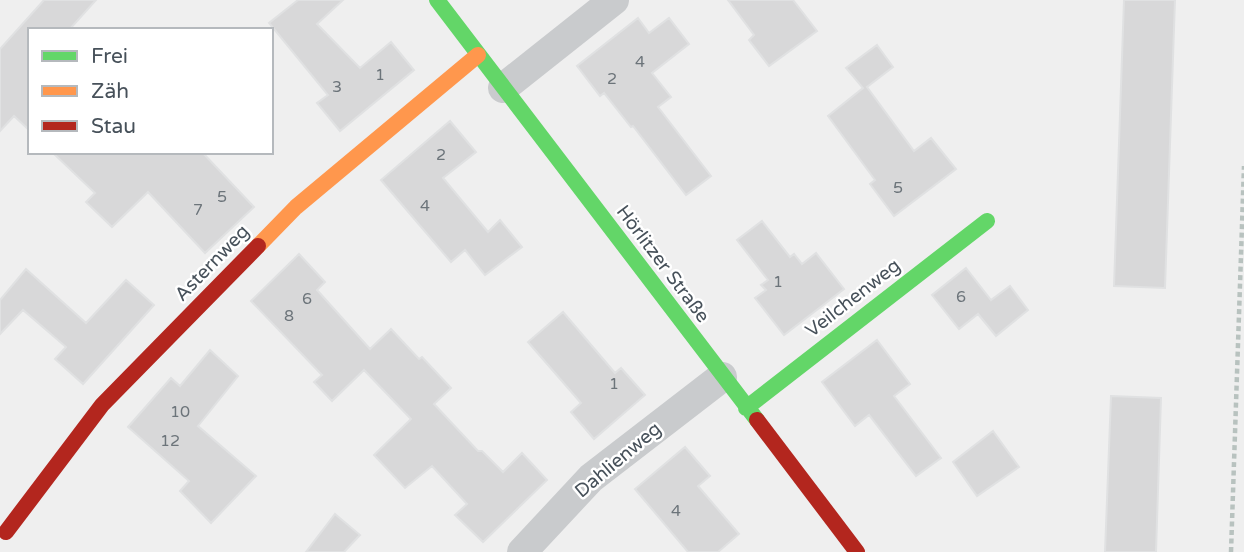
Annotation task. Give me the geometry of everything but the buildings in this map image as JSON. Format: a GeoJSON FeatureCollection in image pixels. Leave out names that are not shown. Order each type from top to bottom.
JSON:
{"type":"FeatureCollection","features":[{"type":"Feature","properties":{"kind":"street","name":"Hörlitzer Straße"},"geometry":{"type":"LineString","coordinates":[[437,0],[857,552]]}},
{"type":"Feature","properties":{"kind":"street"},"geometry":{"type":"LineString","coordinates":[[503,88],[614,0]]}},
{"type":"Feature","properties":{"kind":"street","name":"Asternweg"},"geometry":{"type":"LineString","coordinates":[[6,532],[102,405],[296,207],[478,55]]}},
{"type":"Feature","properties":{"kind":"street","name":"Veilchenweg"},"geometry":{"type":"LineString","coordinates":[[746,408],[987,221]]}},
{"type":"Feature","properties":{"kind":"street","name":"Dahlienweg"},"geometry":{"type":"LineString","coordinates":[[522,552],[592,478],[722,377]]}},
{"type":"Feature","properties":{"kind":"path"},"geometry":{"type":"LineString","coordinates":[[1231,552],[1244,166]]}},
{"type":"Feature","properties":{"kind":"traffic: fast"},"geometry":{"type":"LineString","coordinates":[[437,0],[757,420]]}},
{"type":"Feature","properties":{"kind":"traffic: fast"},"geometry":{"type":"LineString","coordinates":[[746,408],[987,221]]}},
{"type":"Feature","properties":{"kind":"traffic: slow"},"geometry":{"type":"LineString","coordinates":[[258,246],[296,207],[478,55]]}},
{"type":"Feature","properties":{"kind":"traffic: jam"},"geometry":{"type":"LineString","coordinates":[[6,532],[102,405],[258,246]]}},
{"type":"Feature","properties":{"kind":"traffic: jam"},"geometry":{"type":"LineString","coordinates":[[757,420],[857,552]]}}]}
